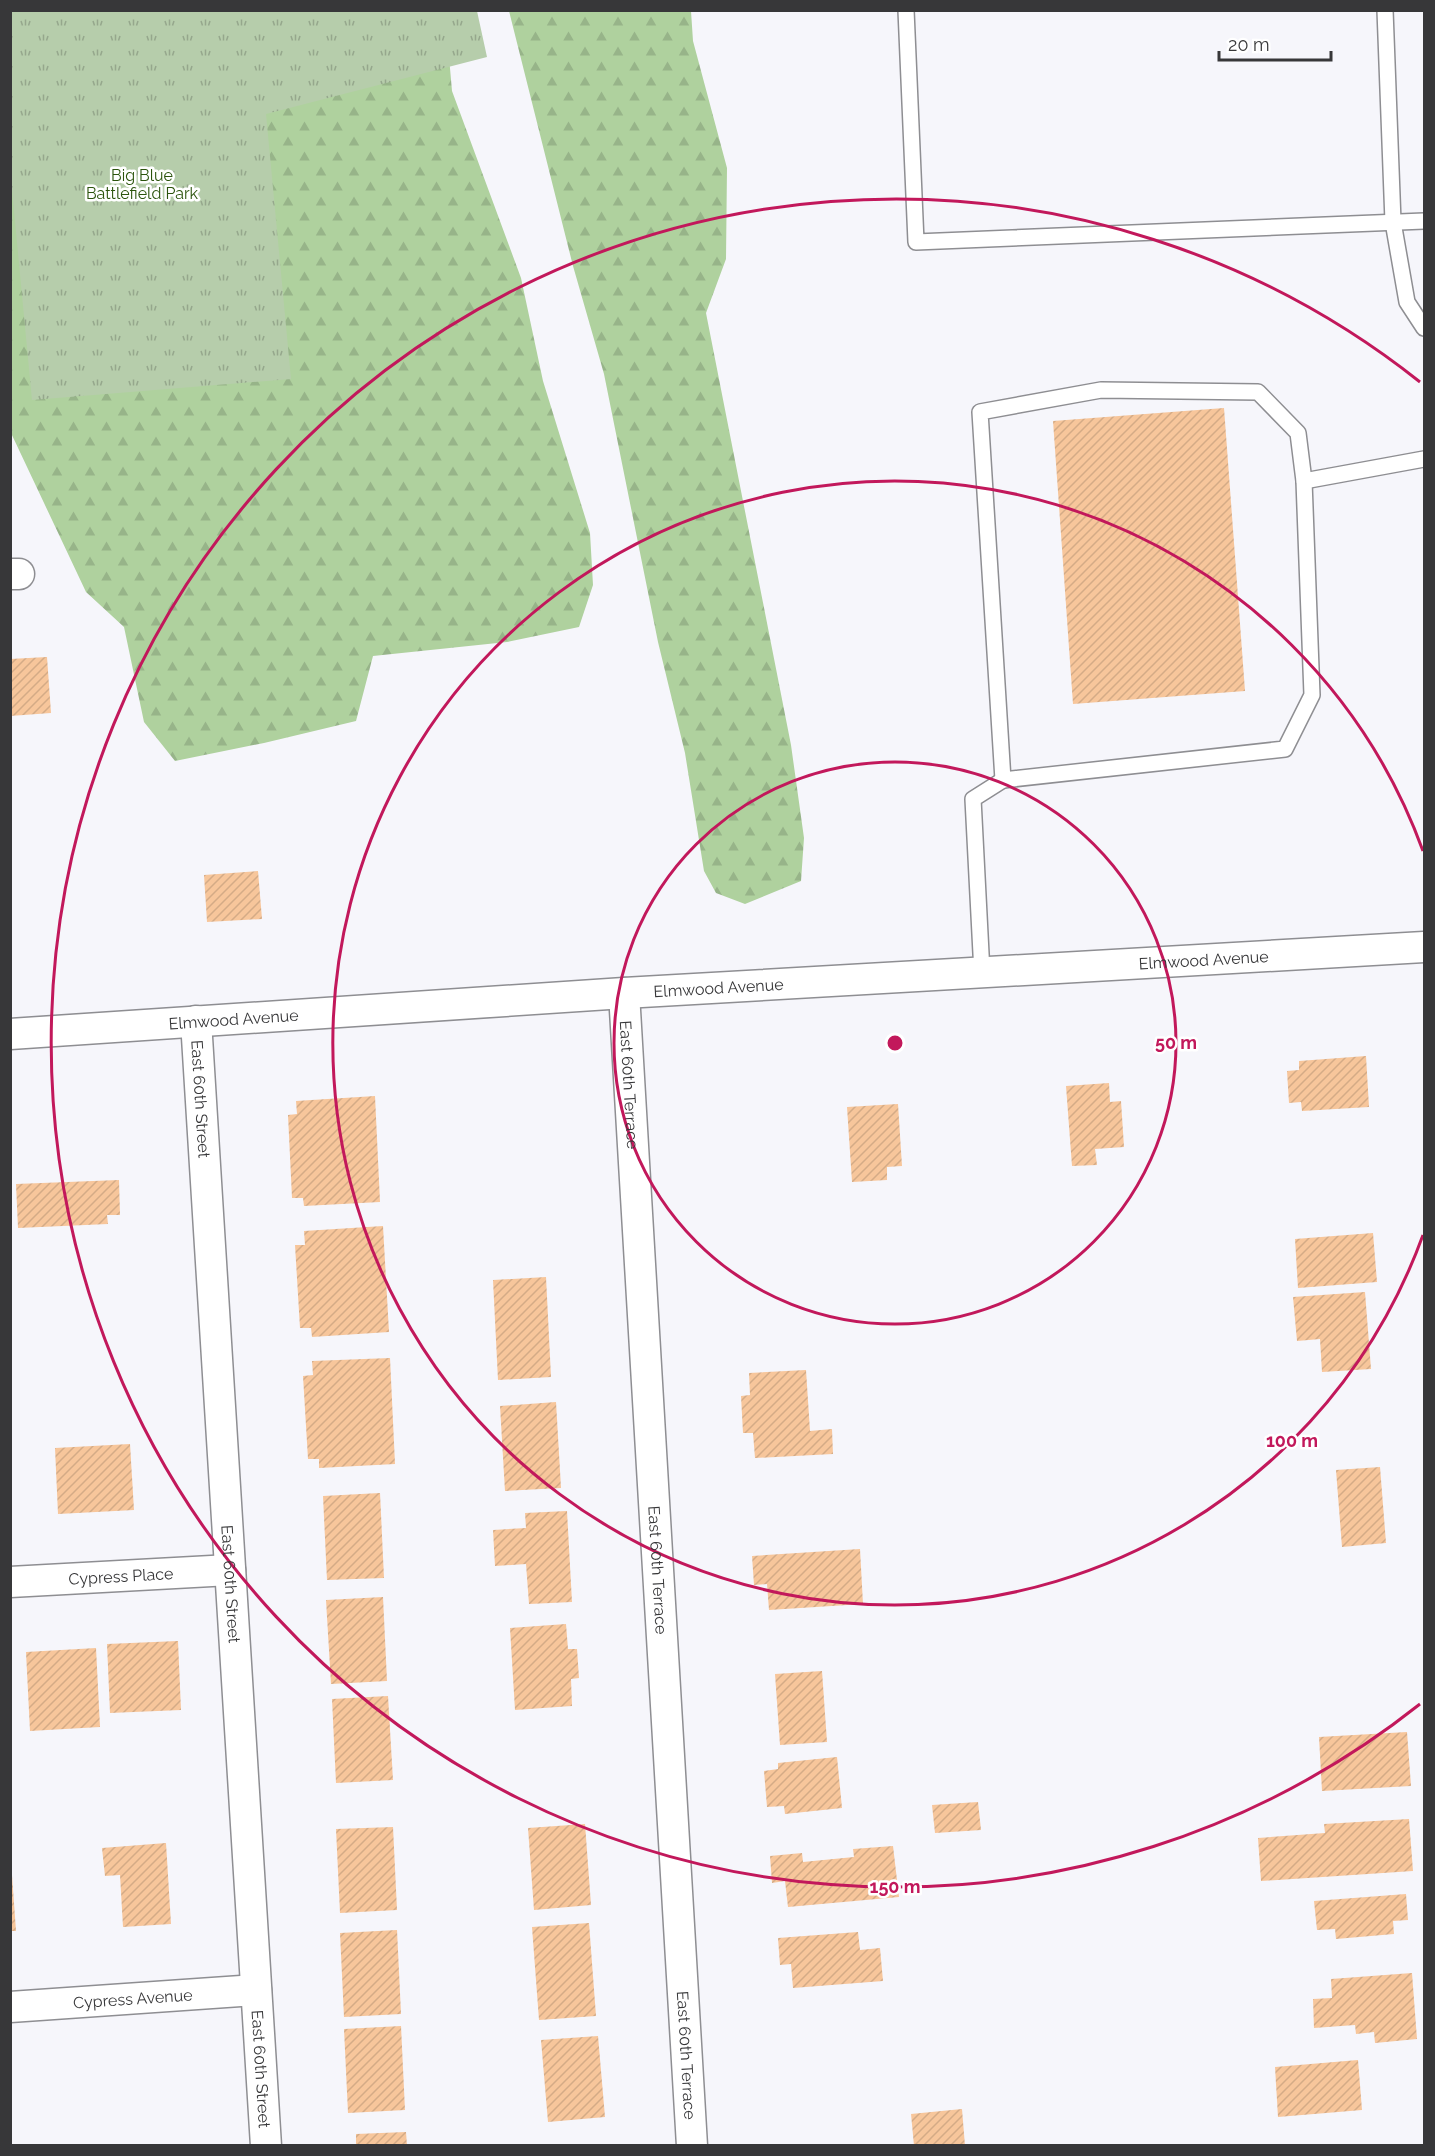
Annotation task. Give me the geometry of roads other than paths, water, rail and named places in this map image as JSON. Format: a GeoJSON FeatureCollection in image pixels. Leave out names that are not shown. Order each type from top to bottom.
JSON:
{"type":"FeatureCollection","features":[{"type":"Feature","properties":{"kind":"street","name":"Elmwood Avenue"},"geometry":{"type":"LineString","coordinates":[[10,1034],[624,993],[1425,947]]}},
{"type":"Feature","properties":{"kind":"street","name":"East 60th Terrace"},"geometry":{"type":"LineString","coordinates":[[624,993],[692,2145]]}},
{"type":"Feature","properties":{"kind":"street","name":"East 60th Street"},"geometry":{"type":"LineString","coordinates":[[196,1021],[266,2145]]}},
{"type":"Feature","properties":{"kind":"street","name":"Cypress Place"},"geometry":{"type":"LineString","coordinates":[[10,1582],[230,1570]]}},
{"type":"Feature","properties":{"kind":"street","name":"Cypress Avenue"},"geometry":{"type":"LineString","coordinates":[[10,2007],[256,1990]]}},
{"type":"Feature","properties":{"kind":"lane"},"geometry":{"type":"LineString","coordinates":[[906,10],[916,242],[1425,221]]}},
{"type":"Feature","properties":{"kind":"lane"},"geometry":{"type":"LineString","coordinates":[[1385,10],[1393,222],[1407,302],[1425,328]]}},
{"type":"Feature","properties":{"kind":"lane"},"geometry":{"type":"LineString","coordinates":[[982,973],[973,799],[1003,780],[1285,749],[1312,695],[1304,481],[1298,433],[1258,392],[1101,390],[980,412],[1003,780]]}},
{"type":"Feature","properties":{"kind":"lane"},"geometry":{"type":"LineString","coordinates":[[1304,481],[1425,459]]}},
{"type":"Feature","properties":{"kind":"park label","name":"Big Blue Battlefield Park"},"geometry":{"type":"Point","coordinates":[142,184]}}]}
